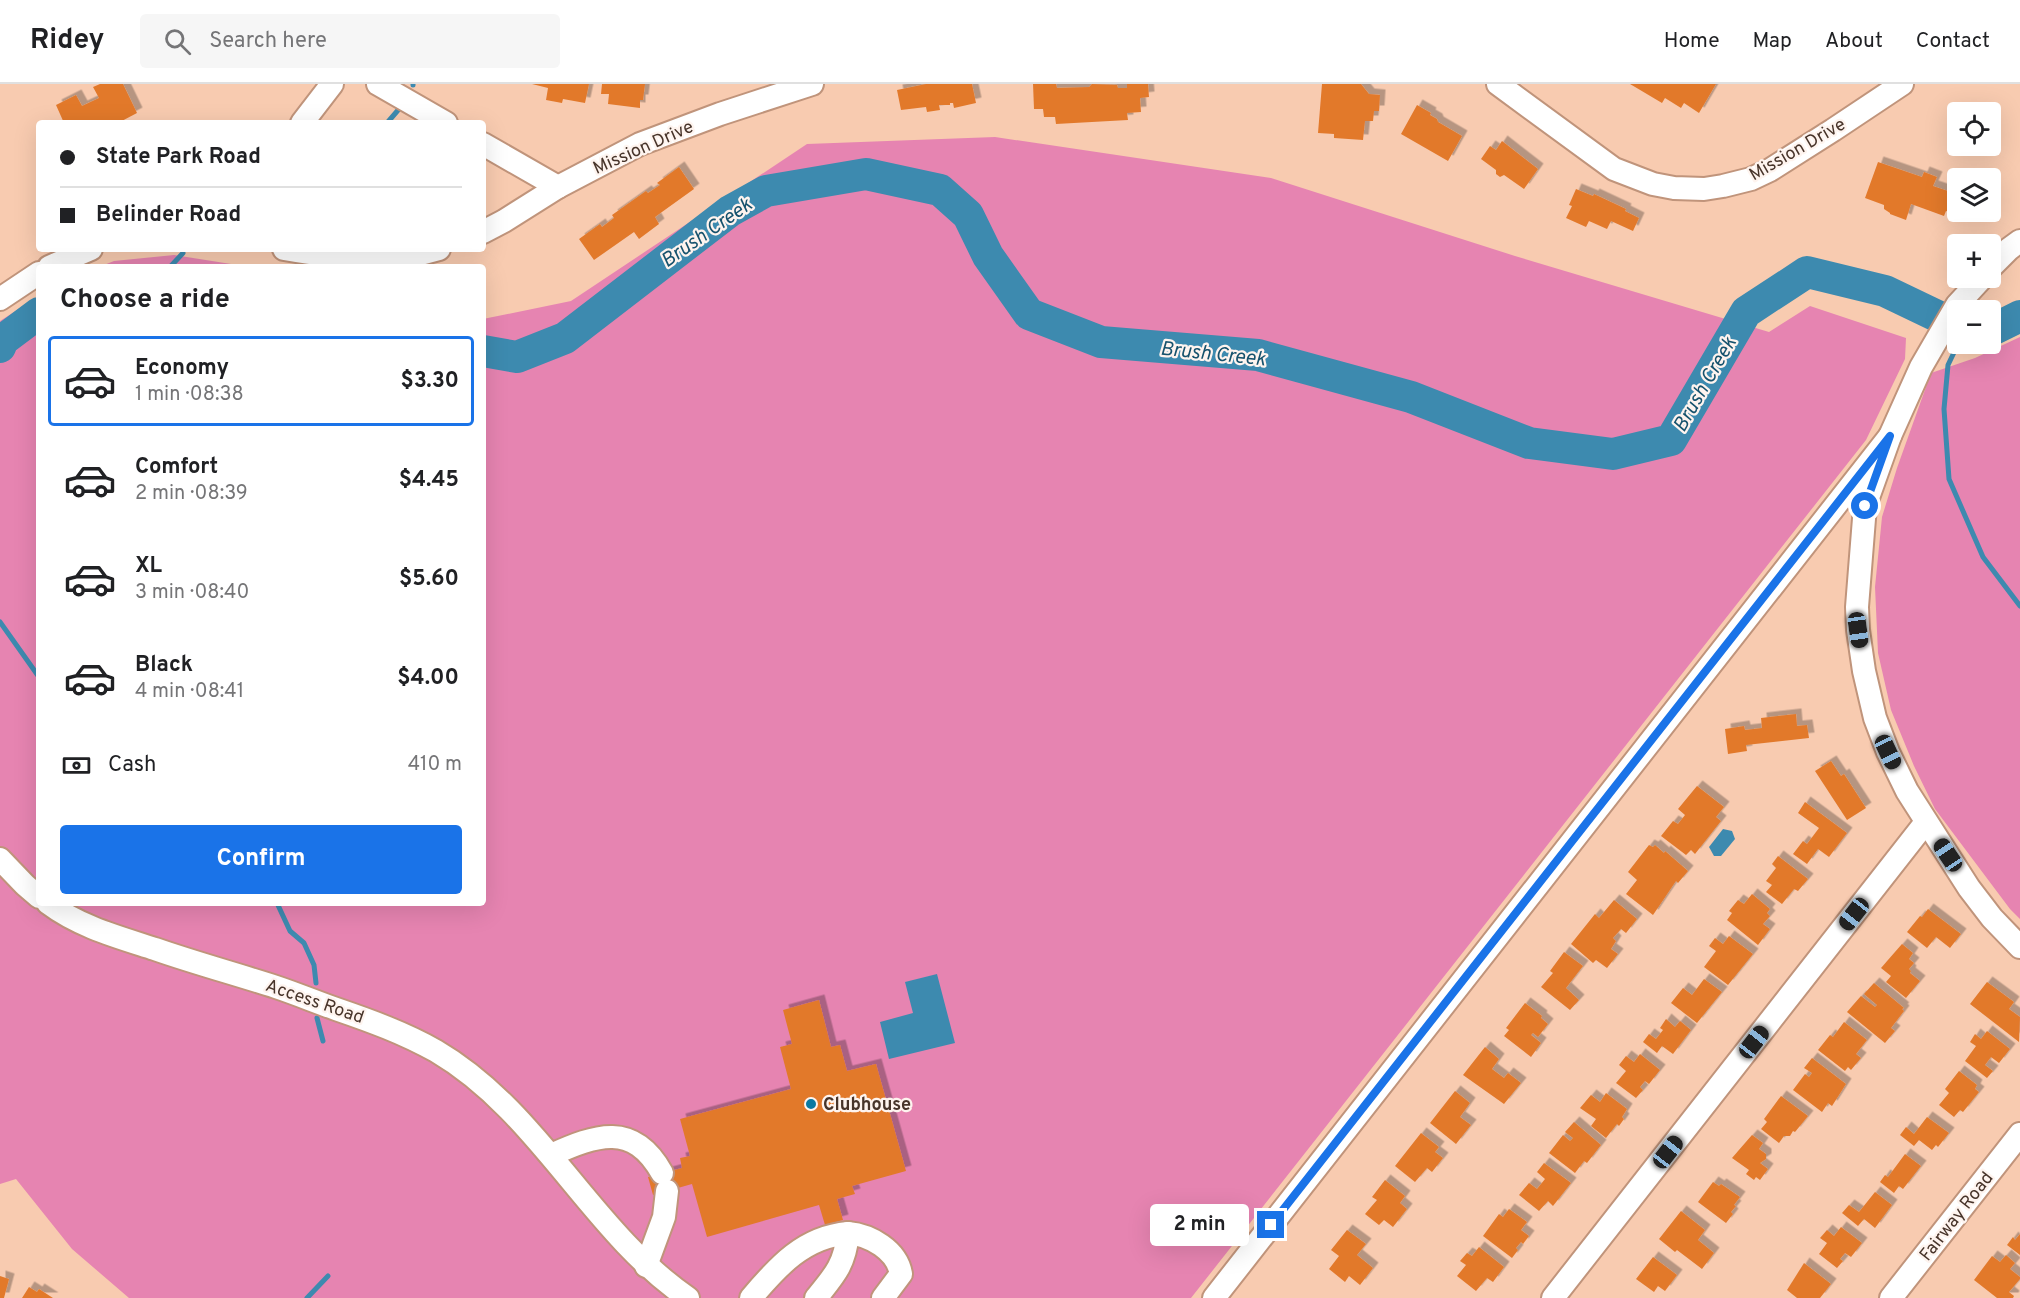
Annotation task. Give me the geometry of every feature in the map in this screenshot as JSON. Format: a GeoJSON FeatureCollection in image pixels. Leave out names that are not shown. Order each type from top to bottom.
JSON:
{"type":"FeatureCollection","features":[{"type":"Feature","properties":{"kind":"street"},"geometry":{"type":"LineString","coordinates":[[304,120],[332,84]]}},
{"type":"Feature","properties":{"kind":"street"},"geometry":{"type":"LineString","coordinates":[[378,84],[441,120]]}},
{"type":"Feature","properties":{"kind":"street","name":"Mission Drive"},"geometry":{"type":"LineString","coordinates":[[486,230],[558,187],[640,144],[720,114],[812,84]]}},
{"type":"Feature","properties":{"kind":"street","name":"Mission Drive"},"geometry":{"type":"LineString","coordinates":[[1498,84],[1614,169],[1653,184],[1674,188],[1704,189],[1741,181],[1770,170],[1902,84]]}},
{"type":"Feature","properties":{"kind":"street"},"geometry":{"type":"LineString","coordinates":[[486,146],[558,187]]}},
{"type":"Feature","properties":{"kind":"street"},"geometry":{"type":"LineString","coordinates":[[2001,257],[2020,241]]}},
{"type":"Feature","properties":{"kind":"street"},"geometry":{"type":"LineString","coordinates":[[56,264],[84,252]]}},
{"type":"Feature","properties":{"kind":"street"},"geometry":{"type":"LineString","coordinates":[[307,252],[360,259],[383,259],[422,252]]}},
{"type":"Feature","properties":{"kind":"street"},"geometry":{"type":"LineString","coordinates":[[0,299],[36,275]]}},
{"type":"Feature","properties":{"kind":"street"},"geometry":{"type":"LineString","coordinates":[[1973,288],[1957,305],[1921,367],[1890,436],[1865,506],[1857,607],[1858,630],[1864,671],[1875,718],[1907,791],[1969,888],[1992,918],[2020,947]]}},
{"type":"Feature","properties":{"kind":"street"},"geometry":{"type":"LineString","coordinates":[[1214,1298],[1890,436]]}},
{"type":"Feature","properties":{"kind":"street"},"geometry":{"type":"LineString","coordinates":[[1553,1298],[1926,822]]}},
{"type":"Feature","properties":{"kind":"street"},"geometry":{"type":"LineString","coordinates":[[0,859],[36,894]]}},
{"type":"Feature","properties":{"kind":"street","name":"Access Road"},"geometry":{"type":"LineString","coordinates":[[52,906],[89,927],[197,964],[277,987],[368,1019],[399,1032],[436,1052],[462,1069],[498,1100],[551,1155],[611,1228],[646,1266],[688,1298]]}},
{"type":"Feature","properties":{"kind":"street","name":"Fairway Road"},"geometry":{"type":"LineString","coordinates":[[1891,1298],[2020,1134]]}},
{"type":"Feature","properties":{"kind":"street"},"geometry":{"type":"LineString","coordinates":[[551,1155],[583,1141],[615,1136],[637,1143],[654,1159],[664,1182],[664,1217],[646,1266]]}},
{"type":"Feature","properties":{"kind":"street"},"geometry":{"type":"LineString","coordinates":[[816,1298],[839,1270],[844,1259],[848,1233]]}},
{"type":"Feature","properties":{"kind":"street"},"geometry":{"type":"LineString","coordinates":[[751,1298],[778,1266],[800,1249],[834,1234],[848,1233],[871,1238],[896,1261],[901,1274],[883,1298]]}},
{"type":"Feature","properties":{"kind":"shaded area"},"geometry":{"type":"Polygon","coordinates":[[[995,137],[1271,178],[1515,256],[1769,332],[1810,306],[1906,338],[1905,359],[1866,440],[1191,1298],[129,1298],[72,1249],[16,1179],[0,1184],[0,321],[36,298],[36,906],[486,906],[486,318],[571,301],[807,144],[995,137]]]}},
{"type":"Feature","properties":{"kind":"shaded area"},"geometry":{"type":"Polygon","coordinates":[[[174,255],[231,264],[106,264],[114,261],[174,255]]]}},
{"type":"Feature","properties":{"kind":"shaded area"},"geometry":{"type":"Polygon","coordinates":[[[2020,337],[2020,919],[1935,809],[1914,766],[1891,710],[1878,653],[1875,587],[1882,517],[1931,373],[1984,354],[2001,354],[2001,346],[2020,337]]]}},
{"type":"Feature","properties":{"kind":"water"},"geometry":{"type":"Polygon","coordinates":[[[1723,829],[1732,831],[1735,839],[1721,856],[1714,856],[1709,847],[1723,829]]]}},
{"type":"Feature","properties":{"kind":"water"},"geometry":{"type":"Polygon","coordinates":[[[937,974],[955,1043],[889,1059],[880,1022],[913,1013],[905,982],[937,974]]]}},
{"type":"Feature","properties":{"kind":"building"},"geometry":{"type":"Polygon","coordinates":[[[100,84],[123,84],[137,113],[124,120],[63,120],[56,105],[76,95],[82,106],[99,98],[93,87],[100,84]]]}},
{"type":"Feature","properties":{"kind":"building"},"geometry":{"type":"Polygon","coordinates":[[[532,84],[589,84],[585,103],[563,99],[562,103],[546,100],[548,88],[532,84]]]}},
{"type":"Feature","properties":{"kind":"building"},"geometry":{"type":"Polygon","coordinates":[[[602,84],[645,84],[640,108],[608,104],[609,94],[601,94],[602,84]]]}},
{"type":"Feature","properties":{"kind":"building"},"geometry":{"type":"Polygon","coordinates":[[[926,84],[972,84],[976,103],[954,108],[953,103],[939,105],[940,110],[927,112],[926,107],[901,110],[897,90],[926,84]]]}},
{"type":"Feature","properties":{"kind":"building"},"geometry":{"type":"Polygon","coordinates":[[[1033,84],[1056,84],[1057,88],[1089,87],[1092,84],[1117,85],[1118,88],[1127,88],[1127,84],[1148,84],[1149,97],[1140,98],[1141,112],[1127,113],[1128,120],[1056,124],[1055,117],[1044,117],[1043,109],[1034,109],[1033,84]]]}},
{"type":"Feature","properties":{"kind":"building"},"geometry":{"type":"Polygon","coordinates":[[[1322,84],[1361,84],[1369,94],[1380,95],[1379,111],[1374,111],[1373,121],[1365,121],[1363,140],[1334,138],[1334,134],[1318,133],[1322,84]]]}},
{"type":"Feature","properties":{"kind":"building"},"geometry":{"type":"Polygon","coordinates":[[[1630,84],[1716,84],[1699,113],[1684,103],[1681,108],[1665,98],[1662,103],[1630,84]]]}},
{"type":"Feature","properties":{"kind":"building"},"geometry":{"type":"Polygon","coordinates":[[[1417,105],[1431,113],[1430,115],[1438,122],[1462,136],[1448,161],[1401,134],[1417,105]]]}},
{"type":"Feature","properties":{"kind":"building"},"geometry":{"type":"Polygon","coordinates":[[[1502,141],[1538,169],[1524,189],[1504,175],[1500,177],[1496,174],[1496,170],[1481,159],[1490,146],[1496,150],[1502,141]]]}},
{"type":"Feature","properties":{"kind":"building"},"geometry":{"type":"Polygon","coordinates":[[[1878,162],[1922,177],[1924,172],[1937,177],[1933,186],[1947,191],[1947,211],[1944,216],[1911,204],[1906,220],[1890,214],[1884,209],[1884,205],[1865,198],[1878,162]]]}},
{"type":"Feature","properties":{"kind":"building"},"geometry":{"type":"Polygon","coordinates":[[[679,167],[694,189],[655,217],[659,224],[639,239],[634,232],[594,260],[579,239],[600,224],[602,227],[614,218],[612,215],[646,191],[648,193],[660,185],[657,183],[679,167]]]}},
{"type":"Feature","properties":{"kind":"building"},"geometry":{"type":"Polygon","coordinates":[[[1576,189],[1593,196],[1594,194],[1626,209],[1625,211],[1639,218],[1633,231],[1611,221],[1607,229],[1589,221],[1586,227],[1566,218],[1576,189]]]}},
{"type":"Feature","properties":{"kind":"building"},"geometry":{"type":"Polygon","coordinates":[[[1796,714],[1797,726],[1807,725],[1809,738],[1746,745],[1747,751],[1728,754],[1725,729],[1744,726],[1745,730],[1762,728],[1761,718],[1796,714]]]}},
{"type":"Feature","properties":{"kind":"building"},"geometry":{"type":"Polygon","coordinates":[[[1831,761],[1841,776],[1844,774],[1866,808],[1847,820],[1815,771],[1831,761]]]}},
{"type":"Feature","properties":{"kind":"building"},"geometry":{"type":"Polygon","coordinates":[[[1697,786],[1724,807],[1716,817],[1721,821],[1695,854],[1691,850],[1686,855],[1661,836],[1673,821],[1678,824],[1685,815],[1678,809],[1697,786]]]}},
{"type":"Feature","properties":{"kind":"building"},"geometry":{"type":"Polygon","coordinates":[[[1805,802],[1847,833],[1829,857],[1818,849],[1807,864],[1793,854],[1803,841],[1807,844],[1819,828],[1798,813],[1805,802]]]}},
{"type":"Feature","properties":{"kind":"building"},"geometry":{"type":"Polygon","coordinates":[[[1649,845],[1653,847],[1655,845],[1664,853],[1665,851],[1688,871],[1678,883],[1676,881],[1653,915],[1626,894],[1637,880],[1628,872],[1649,845]]]}},
{"type":"Feature","properties":{"kind":"building"},"geometry":{"type":"Polygon","coordinates":[[[1778,856],[1808,879],[1798,891],[1794,889],[1782,904],[1766,892],[1772,885],[1766,881],[1776,868],[1772,864],[1778,856]]]}},
{"type":"Feature","properties":{"kind":"building"},"geometry":{"type":"Polygon","coordinates":[[[1752,894],[1770,909],[1767,913],[1770,916],[1763,924],[1770,929],[1758,945],[1727,920],[1732,913],[1729,911],[1738,900],[1744,904],[1752,894]]]}},
{"type":"Feature","properties":{"kind":"building"},"geometry":{"type":"Polygon","coordinates":[[[1614,900],[1637,919],[1626,933],[1621,929],[1613,938],[1616,941],[1611,949],[1618,954],[1607,968],[1596,960],[1593,963],[1571,944],[1595,914],[1599,918],[1614,900]]]}},
{"type":"Feature","properties":{"kind":"building"},"geometry":{"type":"Polygon","coordinates":[[[1928,909],[1961,934],[1950,948],[1936,937],[1927,948],[1907,932],[1928,909]]]}},
{"type":"Feature","properties":{"kind":"building"},"geometry":{"type":"Polygon","coordinates":[[[1729,936],[1753,954],[1728,985],[1704,967],[1716,951],[1709,946],[1715,938],[1723,944],[1729,936]]]}},
{"type":"Feature","properties":{"kind":"building"},"geometry":{"type":"Polygon","coordinates":[[[1902,944],[1913,953],[1909,959],[1914,963],[1909,969],[1910,973],[1920,981],[1906,998],[1886,982],[1891,976],[1881,968],[1902,944]]]}},
{"type":"Feature","properties":{"kind":"building"},"geometry":{"type":"Polygon","coordinates":[[[1564,952],[1583,966],[1566,988],[1579,1000],[1570,1010],[1541,987],[1553,973],[1550,971],[1564,952]]]}},
{"type":"Feature","properties":{"kind":"building"},"geometry":{"type":"Polygon","coordinates":[[[1704,979],[1722,992],[1697,1023],[1671,1003],[1683,988],[1692,995],[1704,979]]]}},
{"type":"Feature","properties":{"kind":"building"},"geometry":{"type":"Polygon","coordinates":[[[1987,982],[2014,1002],[2009,1009],[2020,1017],[2019,1042],[1970,1004],[1987,982]]]}},
{"type":"Feature","properties":{"kind":"building"},"geometry":{"type":"Polygon","coordinates":[[[1874,983],[1904,1008],[1891,1028],[1895,1031],[1885,1043],[1847,1012],[1861,996],[1875,1007],[1877,1005],[1864,994],[1874,983]]]}},
{"type":"Feature","properties":{"kind":"building","name":"Clubhouse"},"geometry":{"type":"Polygon","coordinates":[[[819,1000],[831,1047],[840,1045],[847,1071],[876,1064],[906,1171],[852,1186],[855,1194],[837,1199],[843,1220],[825,1225],[819,1205],[707,1237],[692,1184],[653,1195],[648,1177],[682,1168],[680,1158],[690,1156],[680,1119],[791,1089],[780,1047],[792,1044],[783,1010],[819,1000]]]}},
{"type":"Feature","properties":{"kind":"building"},"geometry":{"type":"Polygon","coordinates":[[[1525,1003],[1542,1016],[1541,1018],[1548,1024],[1538,1037],[1533,1033],[1531,1035],[1541,1043],[1531,1057],[1504,1036],[1509,1030],[1506,1028],[1525,1003]]]}},
{"type":"Feature","properties":{"kind":"building"},"geometry":{"type":"Polygon","coordinates":[[[1666,1019],[1675,1027],[1680,1021],[1691,1030],[1673,1054],[1662,1046],[1657,1053],[1643,1042],[1649,1034],[1656,1039],[1663,1030],[1660,1028],[1666,1019]]]}},
{"type":"Feature","properties":{"kind":"building"},"geometry":{"type":"Polygon","coordinates":[[[1844,1022],[1867,1040],[1856,1054],[1861,1058],[1851,1070],[1848,1067],[1845,1071],[1818,1050],[1830,1035],[1833,1037],[1844,1022]]]}},
{"type":"Feature","properties":{"kind":"building"},"geometry":{"type":"Polygon","coordinates":[[[1987,1031],[2010,1049],[1999,1063],[1991,1057],[1985,1065],[1993,1071],[1987,1078],[1965,1061],[1976,1046],[1970,1042],[1975,1034],[1981,1039],[1987,1031]]]}},
{"type":"Feature","properties":{"kind":"building"},"geometry":{"type":"Polygon","coordinates":[[[1485,1047],[1499,1059],[1492,1069],[1504,1078],[1508,1073],[1521,1083],[1504,1104],[1463,1075],[1485,1047]]]}},
{"type":"Feature","properties":{"kind":"building"},"geometry":{"type":"Polygon","coordinates":[[[1640,1054],[1660,1070],[1649,1084],[1645,1081],[1640,1087],[1643,1090],[1636,1098],[1616,1083],[1626,1071],[1619,1065],[1626,1056],[1634,1062],[1640,1054]]]}},
{"type":"Feature","properties":{"kind":"building"},"geometry":{"type":"Polygon","coordinates":[[[1812,1058],[1846,1084],[1832,1106],[1828,1103],[1822,1112],[1793,1090],[1805,1074],[1809,1077],[1812,1073],[1804,1068],[1812,1058]]]}},
{"type":"Feature","properties":{"kind":"building"},"geometry":{"type":"Polygon","coordinates":[[[1959,1071],[1977,1085],[1975,1089],[1979,1092],[1963,1112],[1960,1110],[1954,1117],[1939,1105],[1949,1093],[1945,1089],[1959,1071]]]}},
{"type":"Feature","properties":{"kind":"building"},"geometry":{"type":"Polygon","coordinates":[[[1455,1091],[1470,1103],[1460,1117],[1471,1125],[1456,1144],[1430,1123],[1455,1091]]]}},
{"type":"Feature","properties":{"kind":"building"},"geometry":{"type":"Polygon","coordinates":[[[1606,1093],[1627,1109],[1619,1126],[1617,1124],[1606,1138],[1591,1126],[1596,1119],[1580,1108],[1591,1095],[1600,1102],[1606,1093]]]}},
{"type":"Feature","properties":{"kind":"building"},"geometry":{"type":"Polygon","coordinates":[[[1781,1096],[1808,1116],[1795,1132],[1793,1131],[1790,1136],[1784,1136],[1779,1143],[1761,1129],[1767,1122],[1764,1119],[1781,1096]]]}},
{"type":"Feature","properties":{"kind":"building"},"geometry":{"type":"Polygon","coordinates":[[[1927,1117],[1949,1133],[1938,1147],[1936,1145],[1932,1150],[1919,1140],[1914,1146],[1900,1135],[1906,1127],[1914,1134],[1927,1117]]]}},
{"type":"Feature","properties":{"kind":"building"},"geometry":{"type":"Polygon","coordinates":[[[1574,1122],[1601,1145],[1587,1163],[1584,1161],[1575,1173],[1549,1153],[1563,1135],[1570,1141],[1573,1138],[1565,1132],[1574,1122]]]}},
{"type":"Feature","properties":{"kind":"building"},"geometry":{"type":"Polygon","coordinates":[[[1421,1133],[1439,1147],[1435,1152],[1443,1158],[1432,1172],[1427,1168],[1415,1182],[1395,1166],[1421,1133]]]}},
{"type":"Feature","properties":{"kind":"building"},"geometry":{"type":"Polygon","coordinates":[[[1752,1135],[1763,1143],[1759,1149],[1766,1154],[1766,1159],[1760,1163],[1768,1169],[1760,1180],[1756,1177],[1754,1180],[1746,1174],[1749,1170],[1732,1158],[1752,1135]]]}},
{"type":"Feature","properties":{"kind":"building"},"geometry":{"type":"Polygon","coordinates":[[[1905,1154],[1921,1166],[1903,1189],[1899,1186],[1894,1193],[1880,1182],[1885,1175],[1888,1177],[1905,1154]]]}},
{"type":"Feature","properties":{"kind":"building"},"geometry":{"type":"Polygon","coordinates":[[[1544,1163],[1571,1183],[1553,1206],[1548,1201],[1539,1211],[1519,1195],[1529,1183],[1537,1189],[1545,1179],[1537,1172],[1544,1163]]]}},
{"type":"Feature","properties":{"kind":"building"},"geometry":{"type":"Polygon","coordinates":[[[1385,1180],[1405,1196],[1400,1203],[1407,1209],[1393,1227],[1384,1220],[1379,1225],[1365,1214],[1377,1200],[1372,1197],[1385,1180]]]}},
{"type":"Feature","properties":{"kind":"building"},"geometry":{"type":"Polygon","coordinates":[[[1713,1182],[1719,1186],[1721,1184],[1740,1197],[1731,1212],[1733,1214],[1726,1223],[1698,1202],[1713,1182]]]}},
{"type":"Feature","properties":{"kind":"building"},"geometry":{"type":"Polygon","coordinates":[[[1875,1192],[1892,1205],[1875,1228],[1864,1219],[1858,1226],[1842,1213],[1849,1205],[1859,1212],[1875,1192]]]}},
{"type":"Feature","properties":{"kind":"building"},"geometry":{"type":"Polygon","coordinates":[[[1509,1209],[1527,1222],[1521,1230],[1529,1236],[1523,1244],[1521,1242],[1516,1248],[1518,1250],[1512,1258],[1483,1236],[1499,1214],[1503,1217],[1509,1209]]]}},
{"type":"Feature","properties":{"kind":"building"},"geometry":{"type":"Polygon","coordinates":[[[1681,1211],[1705,1230],[1698,1240],[1714,1253],[1702,1269],[1659,1239],[1681,1211]]]}},
{"type":"Feature","properties":{"kind":"building"},"geometry":{"type":"Polygon","coordinates":[[[1841,1227],[1862,1243],[1851,1257],[1845,1253],[1840,1259],[1843,1261],[1837,1268],[1819,1254],[1827,1243],[1820,1238],[1827,1230],[1834,1236],[1841,1227]]]}},
{"type":"Feature","properties":{"kind":"building"},"geometry":{"type":"Polygon","coordinates":[[[1347,1230],[1366,1244],[1357,1255],[1373,1268],[1360,1285],[1349,1276],[1345,1282],[1329,1269],[1339,1256],[1331,1250],[1347,1230]]]}},
{"type":"Feature","properties":{"kind":"building"},"geometry":{"type":"Polygon","coordinates":[[[2020,1234],[2020,1255],[2007,1245],[2013,1237],[2015,1240],[2020,1234]]]}},
{"type":"Feature","properties":{"kind":"building"},"geometry":{"type":"Polygon","coordinates":[[[1479,1247],[1504,1267],[1493,1282],[1487,1278],[1476,1291],[1457,1276],[1466,1265],[1460,1261],[1467,1253],[1472,1256],[1479,1247]]]}},
{"type":"Feature","properties":{"kind":"building"},"geometry":{"type":"Polygon","coordinates":[[[2006,1255],[2015,1263],[2010,1269],[2020,1279],[2009,1292],[2014,1296],[2013,1298],[1997,1298],[1974,1280],[1992,1256],[2000,1262],[2006,1255]]]}},
{"type":"Feature","properties":{"kind":"building"},"geometry":{"type":"Polygon","coordinates":[[[1653,1257],[1677,1275],[1665,1291],[1658,1286],[1654,1292],[1636,1279],[1653,1257]]]}},
{"type":"Feature","properties":{"kind":"building"},"geometry":{"type":"Polygon","coordinates":[[[1804,1263],[1831,1284],[1820,1298],[1797,1298],[1787,1290],[1804,1263]]]}},
{"type":"Feature","properties":{"kind":"building"},"geometry":{"type":"Polygon","coordinates":[[[0,1276],[9,1279],[4,1298],[0,1298],[0,1276]]]}},
{"type":"Feature","properties":{"kind":"building"},"geometry":{"type":"Polygon","coordinates":[[[29,1287],[37,1292],[39,1289],[53,1298],[22,1298],[29,1287]]]}},
{"type":"Feature","properties":{"kind":"waterway"},"geometry":{"type":"LineString","coordinates":[[390,120],[399,109]]}},
{"type":"Feature","properties":{"kind":"waterway","name":"Brush Creek"},"geometry":{"type":"LineString","coordinates":[[486,352],[517,357],[565,338],[730,211],[766,191],[866,174],[940,190],[968,215],[988,256],[1029,314],[1101,342],[1258,355],[1411,397],[1529,443],[1613,454],[1671,440],[1746,312],[1807,272],[1885,291],[1947,321]]}},
{"type":"Feature","properties":{"kind":"waterway"},"geometry":{"type":"LineString","coordinates":[[173,264],[183,253]]}},
{"type":"Feature","properties":{"kind":"waterway","name":"Brush Creek"},"geometry":{"type":"LineString","coordinates":[[0,347],[3,340],[36,315]]}},
{"type":"Feature","properties":{"kind":"waterway","name":"Brush Creek"},"geometry":{"type":"LineString","coordinates":[[2001,326],[2020,316]]}},
{"type":"Feature","properties":{"kind":"waterway"},"geometry":{"type":"LineString","coordinates":[[1953,354],[1948,365],[1944,409],[1949,479],[1983,557],[2020,606]]}},
{"type":"Feature","properties":{"kind":"waterway"},"geometry":{"type":"LineString","coordinates":[[0,622],[36,673]]}},
{"type":"Feature","properties":{"kind":"waterway"},"geometry":{"type":"LineString","coordinates":[[278,906],[290,931],[304,943],[314,965],[316,983]]}},
{"type":"Feature","properties":{"kind":"waterway"},"geometry":{"type":"LineString","coordinates":[[317,1018],[323,1041]]}},
{"type":"Feature","properties":{"kind":"waterway"},"geometry":{"type":"LineString","coordinates":[[307,1298],[328,1276]]}},
{"type":"Feature","properties":{"kind":"place","name":"Clubhouse"},"geometry":{"type":"Point","coordinates":[811,1104]}},
{"type":"Feature","properties":{"kind":"route"},"geometry":{"type":"LineString","coordinates":[[1271,1225],[1890,436],[1865,506]]}}]}
